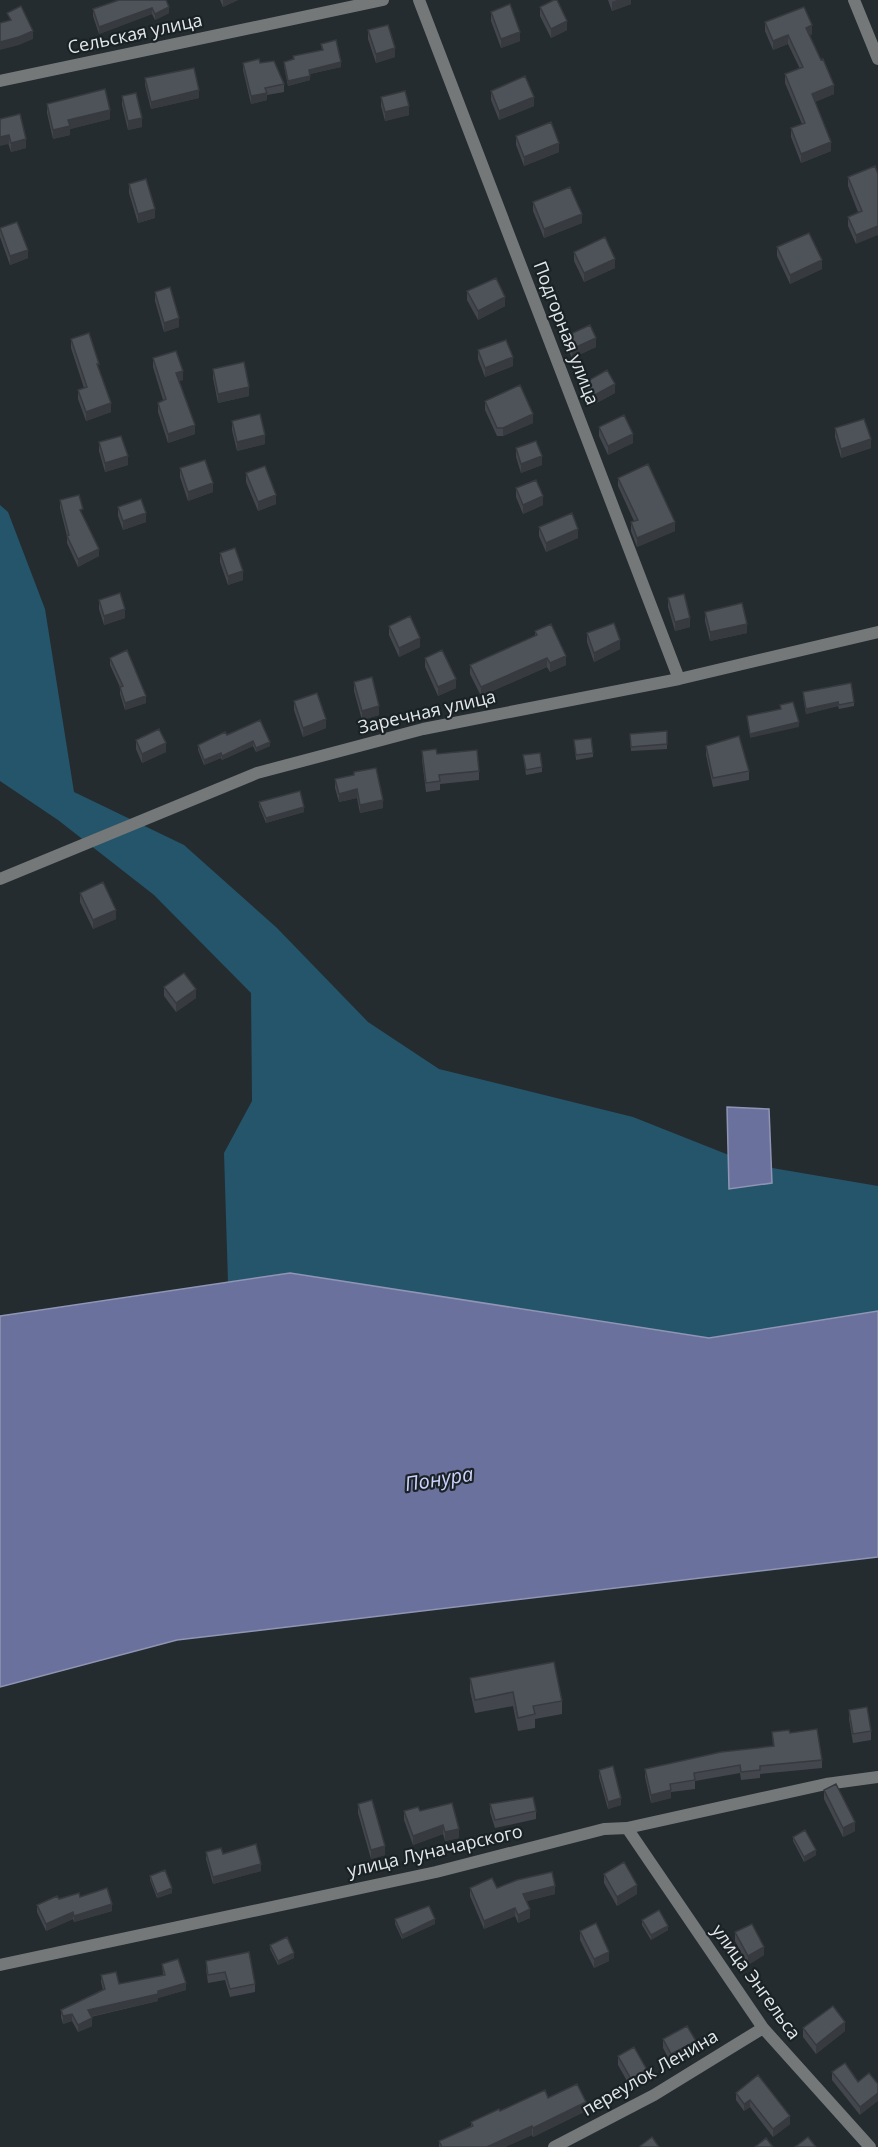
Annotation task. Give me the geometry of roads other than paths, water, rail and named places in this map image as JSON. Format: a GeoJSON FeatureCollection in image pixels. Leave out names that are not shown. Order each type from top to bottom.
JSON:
{"type":"FeatureCollection","features":[{"type":"Feature","properties":{"kind":"street","name":"Сельская улица"},"geometry":{"type":"LineString","coordinates":[[0,81],[383,0]]}},
{"type":"Feature","properties":{"kind":"street","name":"Подгорная улица"},"geometry":{"type":"LineString","coordinates":[[419,0],[679,679]]}},
{"type":"Feature","properties":{"kind":"street"},"geometry":{"type":"LineString","coordinates":[[854,0],[878,59]]}},
{"type":"Feature","properties":{"kind":"street","name":"Заречная улица"},"geometry":{"type":"LineString","coordinates":[[0,879],[257,773],[423,729],[679,679],[878,632]]}},
{"type":"Feature","properties":{"kind":"street","name":"улица Луначарского"},"geometry":{"type":"LineString","coordinates":[[0,1965],[436,1872],[604,1829],[627,1828],[826,1784],[878,1777]]}},
{"type":"Feature","properties":{"kind":"street","name":"улица Энгельса"},"geometry":{"type":"LineString","coordinates":[[627,1828],[763,2028],[870,2147]]}},
{"type":"Feature","properties":{"kind":"street","name":"переулок Ленина"},"geometry":{"type":"LineString","coordinates":[[554,2147],[654,2095],[763,2028]]}},
{"type":"Feature","properties":{"kind":"water"},"geometry":{"type":"Polygon","coordinates":[[[727,1107],[769,1109],[772,1183],[729,1189],[727,1107]]]}},
{"type":"Feature","properties":{"kind":"water","name":"Понура"},"geometry":{"type":"Polygon","coordinates":[[[290,1273],[709,1338],[878,1311],[878,1557],[177,1640],[0,1687],[0,1316],[290,1273]]]}}]}
